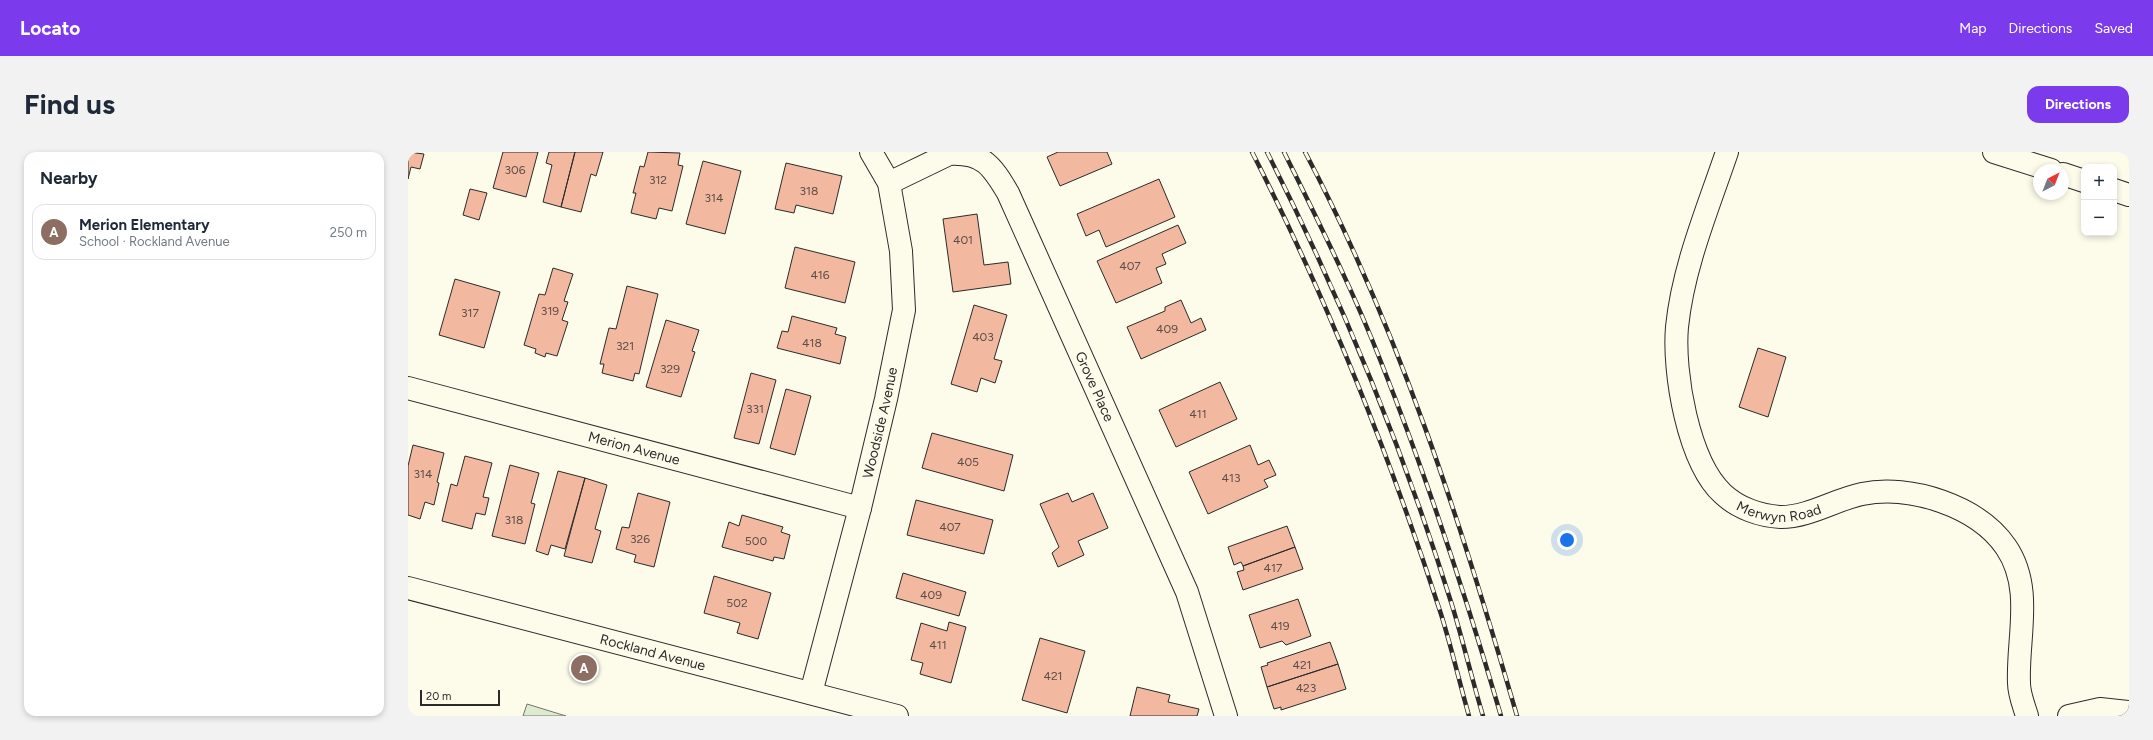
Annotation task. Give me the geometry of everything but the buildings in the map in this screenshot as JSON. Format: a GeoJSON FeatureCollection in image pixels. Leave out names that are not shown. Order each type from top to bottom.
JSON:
{"type":"FeatureCollection","features":[{"type":"Feature","properties":{"kind":"street","name":"Woodside Avenue"},"geometry":{"type":"LineString","coordinates":[[811,693],[860,508],[886,399],[904,310],[901,251],[889,183],[872,152]]}},
{"type":"Feature","properties":{"kind":"street","name":"Merwyn Road"},"geometry":{"type":"LineString","coordinates":[[1727,152],[1695,248],[1677,327],[1677,360],[1680,389],[1688,423],[1698,454],[1712,481],[1724,495],[1741,506],[1760,514],[1782,517],[1806,514],[1863,494],[1889,492],[1934,499],[1971,515],[1990,530],[2006,548],[2016,568],[2020,584],[2022,612],[2019,686],[2027,716]]}},
{"type":"Feature","properties":{"kind":"street"},"geometry":{"type":"LineString","coordinates":[[1994,152],[2033,164]]}},
{"type":"Feature","properties":{"kind":"street","name":"Grove Place"},"geometry":{"type":"LineString","coordinates":[[889,183],[949,154],[972,155],[982,159],[997,174],[1008,193],[1187,592],[1226,716]]}},
{"type":"Feature","properties":{"kind":"street"},"geometry":{"type":"LineString","coordinates":[[2069,176],[2081,180]]}},
{"type":"Feature","properties":{"kind":"street"},"geometry":{"type":"LineString","coordinates":[[2117,191],[2129,195]]}},
{"type":"Feature","properties":{"kind":"street","name":"Merion Avenue"},"geometry":{"type":"LineString","coordinates":[[408,388],[860,508]]}},
{"type":"Feature","properties":{"kind":"street","name":"Rockland Avenue"},"geometry":{"type":"LineString","coordinates":[[408,588],[897,716]]}},
{"type":"Feature","properties":{"kind":"street"},"geometry":{"type":"LineString","coordinates":[[2069,716],[2100,709],[2129,712]]}},
{"type":"Feature","properties":{"kind":"green space"},"geometry":{"type":"Polygon","coordinates":[[[527,704],[566,716],[523,716],[527,704]]]}},
{"type":"Feature","properties":{"kind":"railway"},"geometry":{"type":"LineString","coordinates":[[1252,152],[1280,207],[1331,320],[1378,436],[1400,494],[1440,611],[1469,716]]}},
{"type":"Feature","properties":{"kind":"railway"},"geometry":{"type":"LineString","coordinates":[[1267,152],[1345,318],[1369,375],[1413,489],[1452,605],[1483,716]]}},
{"type":"Feature","properties":{"kind":"railway"},"geometry":{"type":"LineString","coordinates":[[1284,152],[1347,282],[1398,406],[1445,538],[1474,626],[1501,716]]}},
{"type":"Feature","properties":{"kind":"railway"},"geometry":{"type":"LineString","coordinates":[[1305,152],[1339,219],[1399,358],[1450,500],[1496,644],[1517,716]]}},
{"type":"Feature","properties":{"kind":"place","name":"Merion Elementary"},"geometry":{"type":"Point","coordinates":[584,668]}}]}
